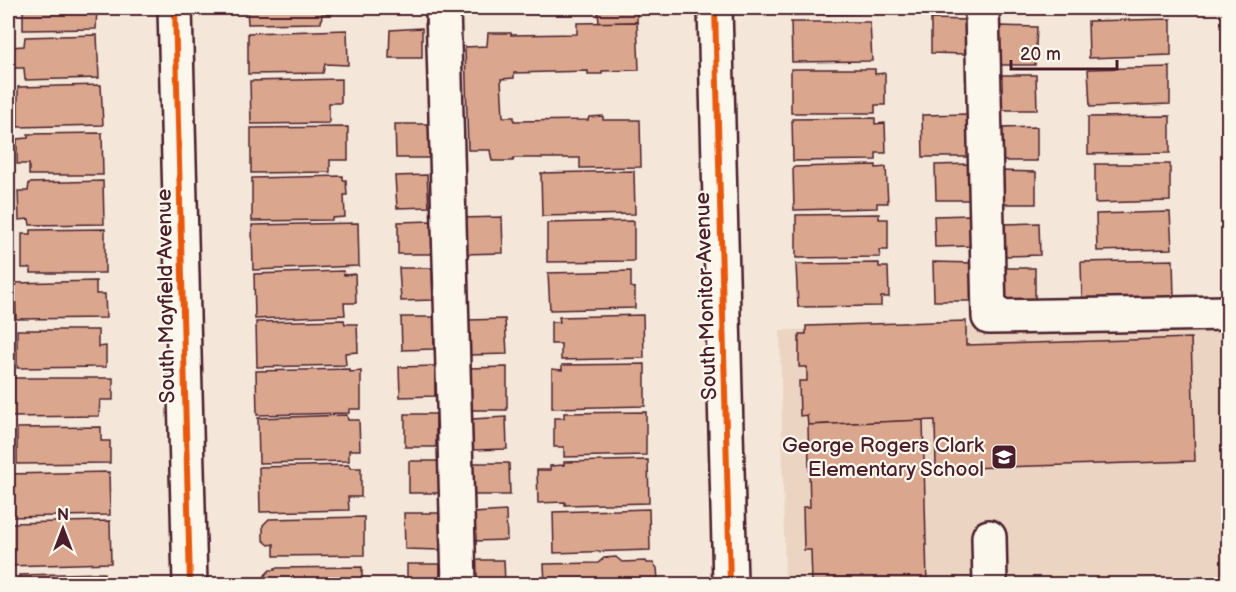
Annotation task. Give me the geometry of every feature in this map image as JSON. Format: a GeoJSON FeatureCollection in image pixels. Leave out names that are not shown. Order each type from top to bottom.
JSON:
{"type":"FeatureCollection","features":[{"type":"Feature","properties":{"kind":"street","name":"South Mayfield Avenue"},"geometry":{"type":"LineString","coordinates":[[175,8],[190,585]]}},
{"type":"Feature","properties":{"kind":"street"},"geometry":{"type":"LineString","coordinates":[[443,8],[459,585]]}},
{"type":"Feature","properties":{"kind":"street","name":"South Monitor Avenue"},"geometry":{"type":"LineString","coordinates":[[715,8],[730,585]]}},
{"type":"Feature","properties":{"kind":"street"},"geometry":{"type":"LineString","coordinates":[[982,8],[989,317],[1228,313]]}},
{"type":"Feature","properties":{"kind":"street"},"geometry":{"type":"LineString","coordinates":[[989,537],[990,585]]}},
{"type":"Feature","properties":{"kind":"shaded area","name":"George Rogers Clark Elementary School"},"geometry":{"type":"Polygon","coordinates":[[[1222,322],[1226,584],[785,584],[780,330],[1222,322]]]}},
{"type":"Feature","properties":{"kind":"building"},"geometry":{"type":"Polygon","coordinates":[[[23,8],[97,8],[96,29],[23,30],[23,8]]]}},
{"type":"Feature","properties":{"kind":"building"},"geometry":{"type":"Polygon","coordinates":[[[247,8],[332,8],[332,14],[322,14],[321,23],[248,24],[247,8]]]}},
{"type":"Feature","properties":{"kind":"building"},"geometry":{"type":"Polygon","coordinates":[[[508,8],[637,8],[637,22],[599,23],[598,12],[509,14],[508,8]]]}},
{"type":"Feature","properties":{"kind":"building"},"geometry":{"type":"Polygon","coordinates":[[[791,8],[872,8],[871,13],[791,15],[791,8]]]}},
{"type":"Feature","properties":{"kind":"building"},"geometry":{"type":"Polygon","coordinates":[[[997,8],[1035,8],[1035,10],[997,11],[997,8]]]}},
{"type":"Feature","properties":{"kind":"building"},"geometry":{"type":"Polygon","coordinates":[[[931,19],[967,20],[966,54],[931,53],[931,19]]]}},
{"type":"Feature","properties":{"kind":"building"},"geometry":{"type":"Polygon","coordinates":[[[1171,19],[1171,55],[1089,58],[1088,21],[1171,19]]]}},
{"type":"Feature","properties":{"kind":"building"},"geometry":{"type":"Polygon","coordinates":[[[637,22],[639,70],[602,71],[602,74],[588,74],[588,71],[514,73],[514,78],[501,79],[503,117],[514,117],[514,121],[588,120],[589,117],[603,116],[603,120],[640,120],[641,167],[580,168],[580,158],[514,158],[513,161],[492,161],[490,150],[468,150],[465,47],[487,46],[488,33],[577,34],[577,23],[637,22]]]}},
{"type":"Feature","properties":{"kind":"building"},"geometry":{"type":"Polygon","coordinates":[[[791,22],[870,22],[872,61],[792,62],[791,22]]]}},
{"type":"Feature","properties":{"kind":"building"},"geometry":{"type":"Polygon","coordinates":[[[999,26],[1037,27],[1035,65],[999,65],[999,26]]]}},
{"type":"Feature","properties":{"kind":"building"},"geometry":{"type":"Polygon","coordinates":[[[422,28],[422,58],[389,58],[390,30],[422,28]]]}},
{"type":"Feature","properties":{"kind":"building"},"geometry":{"type":"Polygon","coordinates":[[[347,30],[348,65],[325,64],[323,73],[248,74],[248,33],[347,30]]]}},
{"type":"Feature","properties":{"kind":"building"},"geometry":{"type":"Polygon","coordinates":[[[97,35],[99,78],[25,80],[24,68],[10,68],[11,47],[24,46],[25,37],[97,35]]]}},
{"type":"Feature","properties":{"kind":"building"},"geometry":{"type":"Polygon","coordinates":[[[1170,67],[1170,104],[1090,107],[1088,69],[1170,67]]]}},
{"type":"Feature","properties":{"kind":"building"},"geometry":{"type":"Polygon","coordinates":[[[791,69],[875,69],[875,74],[885,73],[885,105],[875,105],[875,113],[791,113],[791,69]]]}},
{"type":"Feature","properties":{"kind":"building"},"geometry":{"type":"Polygon","coordinates":[[[1000,75],[1036,75],[1037,110],[1001,110],[1000,75]]]}},
{"type":"Feature","properties":{"kind":"building"},"geometry":{"type":"Polygon","coordinates":[[[341,79],[341,103],[329,103],[329,123],[251,124],[250,81],[341,79]]]}},
{"type":"Feature","properties":{"kind":"building"},"geometry":{"type":"Polygon","coordinates":[[[101,85],[103,125],[18,127],[18,87],[101,85]]]}},
{"type":"Feature","properties":{"kind":"building"},"geometry":{"type":"Polygon","coordinates":[[[969,114],[970,157],[923,157],[922,115],[969,114]]]}},
{"type":"Feature","properties":{"kind":"building"},"geometry":{"type":"Polygon","coordinates":[[[1170,116],[1170,153],[1088,154],[1088,117],[1170,116]]]}},
{"type":"Feature","properties":{"kind":"building"},"geometry":{"type":"Polygon","coordinates":[[[875,118],[875,124],[885,123],[886,153],[876,153],[876,160],[793,161],[792,119],[875,118]]]}},
{"type":"Feature","properties":{"kind":"building"},"geometry":{"type":"Polygon","coordinates":[[[395,124],[430,124],[431,158],[396,158],[395,124]]]}},
{"type":"Feature","properties":{"kind":"building"},"geometry":{"type":"Polygon","coordinates":[[[348,127],[348,160],[330,160],[330,172],[251,173],[251,128],[348,127]]]}},
{"type":"Feature","properties":{"kind":"building"},"geometry":{"type":"Polygon","coordinates":[[[1037,127],[1037,161],[1002,161],[1001,128],[1037,127]]]}},
{"type":"Feature","properties":{"kind":"building"},"geometry":{"type":"Polygon","coordinates":[[[102,133],[103,175],[29,175],[29,164],[17,164],[17,139],[28,138],[28,134],[102,133]]]}},
{"type":"Feature","properties":{"kind":"building"},"geometry":{"type":"Polygon","coordinates":[[[970,164],[970,200],[936,200],[935,165],[970,164]]]}},
{"type":"Feature","properties":{"kind":"building"},"geometry":{"type":"Polygon","coordinates":[[[1095,164],[1170,164],[1170,201],[1095,203],[1095,164]]]}},
{"type":"Feature","properties":{"kind":"building"},"geometry":{"type":"Polygon","coordinates":[[[876,165],[876,168],[886,167],[888,203],[877,203],[877,208],[794,210],[793,167],[876,165]]]}},
{"type":"Feature","properties":{"kind":"building"},"geometry":{"type":"Polygon","coordinates":[[[634,171],[635,214],[542,216],[541,173],[634,171]]]}},
{"type":"Feature","properties":{"kind":"building"},"geometry":{"type":"Polygon","coordinates":[[[1000,171],[1036,172],[1036,204],[1000,204],[1000,171]]]}},
{"type":"Feature","properties":{"kind":"building"},"geometry":{"type":"Polygon","coordinates":[[[427,175],[429,207],[397,208],[395,176],[427,175]]]}},
{"type":"Feature","properties":{"kind":"building"},"geometry":{"type":"Polygon","coordinates":[[[343,176],[343,180],[346,180],[347,195],[344,195],[345,217],[332,218],[332,220],[252,221],[252,178],[343,176]]]}},
{"type":"Feature","properties":{"kind":"building"},"geometry":{"type":"Polygon","coordinates":[[[103,181],[104,224],[30,225],[29,219],[19,220],[18,191],[28,191],[29,183],[103,181]]]}},
{"type":"Feature","properties":{"kind":"building"},"geometry":{"type":"Polygon","coordinates":[[[1170,212],[1172,249],[1097,251],[1096,214],[1170,212]]]}},
{"type":"Feature","properties":{"kind":"building"},"geometry":{"type":"Polygon","coordinates":[[[879,214],[879,219],[888,219],[888,250],[879,250],[880,257],[796,258],[796,215],[879,214]]]}},
{"type":"Feature","properties":{"kind":"building"},"geometry":{"type":"Polygon","coordinates":[[[970,215],[971,246],[935,247],[934,216],[970,215]]]}},
{"type":"Feature","properties":{"kind":"building"},"geometry":{"type":"Polygon","coordinates":[[[502,217],[503,253],[462,254],[461,218],[502,217]]]}},
{"type":"Feature","properties":{"kind":"building"},"geometry":{"type":"Polygon","coordinates":[[[433,221],[433,254],[398,254],[398,222],[433,221]]]}},
{"type":"Feature","properties":{"kind":"building"},"geometry":{"type":"Polygon","coordinates":[[[634,221],[634,261],[547,262],[547,223],[634,221]]]}},
{"type":"Feature","properties":{"kind":"building"},"geometry":{"type":"Polygon","coordinates":[[[358,223],[359,266],[253,270],[252,225],[358,223]]]}},
{"type":"Feature","properties":{"kind":"building"},"geometry":{"type":"Polygon","coordinates":[[[1039,223],[1040,255],[1005,256],[1004,224],[1039,223]]]}},
{"type":"Feature","properties":{"kind":"building"},"geometry":{"type":"Polygon","coordinates":[[[105,229],[105,273],[31,273],[31,268],[22,268],[22,234],[31,234],[31,230],[105,229]]]}},
{"type":"Feature","properties":{"kind":"building"},"geometry":{"type":"Polygon","coordinates":[[[1173,260],[1174,298],[1082,300],[1081,262],[1173,260]]]}},
{"type":"Feature","properties":{"kind":"building"},"geometry":{"type":"Polygon","coordinates":[[[933,262],[975,263],[974,301],[934,301],[933,262]]]}},
{"type":"Feature","properties":{"kind":"building"},"geometry":{"type":"Polygon","coordinates":[[[879,263],[879,267],[888,267],[889,297],[881,297],[881,306],[798,307],[796,264],[879,263]]]}},
{"type":"Feature","properties":{"kind":"building"},"geometry":{"type":"Polygon","coordinates":[[[399,268],[432,268],[433,300],[401,301],[399,268]]]}},
{"type":"Feature","properties":{"kind":"building"},"geometry":{"type":"Polygon","coordinates":[[[1004,268],[1035,268],[1035,302],[1003,303],[1004,268]]]}},
{"type":"Feature","properties":{"kind":"building"},"geometry":{"type":"Polygon","coordinates":[[[343,271],[344,275],[355,274],[356,303],[344,303],[345,315],[255,319],[254,274],[343,271]]]}},
{"type":"Feature","properties":{"kind":"building"},"geometry":{"type":"Polygon","coordinates":[[[631,271],[631,287],[635,288],[635,308],[550,310],[548,273],[631,271]]]}},
{"type":"Feature","properties":{"kind":"building"},"geometry":{"type":"Polygon","coordinates":[[[96,281],[96,294],[105,294],[106,318],[16,319],[15,283],[96,281]]]}},
{"type":"Feature","properties":{"kind":"building"},"geometry":{"type":"Polygon","coordinates":[[[643,315],[644,358],[561,360],[561,344],[551,344],[551,322],[560,322],[559,317],[643,315]]]}},
{"type":"Feature","properties":{"kind":"building"},"geometry":{"type":"Polygon","coordinates":[[[401,317],[434,317],[434,349],[402,350],[401,317]]]}},
{"type":"Feature","properties":{"kind":"building"},"geometry":{"type":"Polygon","coordinates":[[[505,319],[507,354],[469,355],[467,320],[505,319]]]}},
{"type":"Feature","properties":{"kind":"building"},"geometry":{"type":"Polygon","coordinates":[[[344,320],[345,324],[357,324],[358,352],[345,353],[346,365],[257,367],[256,322],[344,320]]]}},
{"type":"Feature","properties":{"kind":"building"},"geometry":{"type":"Polygon","coordinates":[[[966,321],[966,345],[1191,338],[1195,461],[936,469],[935,420],[808,425],[807,415],[800,416],[799,381],[807,381],[807,367],[799,367],[799,334],[806,334],[806,326],[966,321]]]}},
{"type":"Feature","properties":{"kind":"building"},"geometry":{"type":"Polygon","coordinates":[[[17,330],[98,330],[98,347],[106,346],[106,367],[17,368],[17,330]]]}},
{"type":"Feature","properties":{"kind":"building"},"geometry":{"type":"Polygon","coordinates":[[[645,364],[645,406],[552,408],[552,369],[562,370],[562,365],[645,364]]]}},
{"type":"Feature","properties":{"kind":"building"},"geometry":{"type":"Polygon","coordinates":[[[435,366],[435,396],[400,397],[399,367],[435,366]]]}},
{"type":"Feature","properties":{"kind":"building"},"geometry":{"type":"Polygon","coordinates":[[[507,367],[507,410],[468,410],[468,368],[507,367]]]}},
{"type":"Feature","properties":{"kind":"building"},"geometry":{"type":"Polygon","coordinates":[[[350,369],[350,372],[361,371],[361,409],[349,409],[349,413],[257,415],[256,371],[350,369]]]}},
{"type":"Feature","properties":{"kind":"building"},"geometry":{"type":"Polygon","coordinates":[[[8,378],[113,378],[113,400],[100,400],[99,416],[8,417],[8,378]]]}},
{"type":"Feature","properties":{"kind":"building"},"geometry":{"type":"Polygon","coordinates":[[[646,412],[646,455],[564,457],[564,447],[554,447],[554,418],[564,418],[564,413],[646,412]]]}},
{"type":"Feature","properties":{"kind":"building"},"geometry":{"type":"Polygon","coordinates":[[[405,414],[436,414],[436,447],[405,447],[405,414]]]}},
{"type":"Feature","properties":{"kind":"building"},"geometry":{"type":"Polygon","coordinates":[[[347,415],[348,420],[359,420],[360,450],[349,450],[349,461],[259,463],[258,418],[347,415]]]}},
{"type":"Feature","properties":{"kind":"building"},"geometry":{"type":"Polygon","coordinates":[[[506,417],[507,449],[473,450],[472,419],[506,417]]]}},
{"type":"Feature","properties":{"kind":"building"},"geometry":{"type":"Polygon","coordinates":[[[923,420],[927,584],[812,584],[811,550],[804,550],[803,507],[810,507],[808,425],[923,420]]]}},
{"type":"Feature","properties":{"kind":"building"},"geometry":{"type":"Polygon","coordinates":[[[101,427],[101,441],[110,441],[110,463],[17,464],[17,428],[101,427]]]}},
{"type":"Feature","properties":{"kind":"building"},"geometry":{"type":"Polygon","coordinates":[[[648,460],[649,503],[565,505],[565,502],[538,503],[537,470],[550,470],[550,466],[564,465],[564,462],[648,460]]]}},
{"type":"Feature","properties":{"kind":"building"},"geometry":{"type":"Polygon","coordinates":[[[409,461],[440,461],[440,493],[409,493],[409,461]]]}},
{"type":"Feature","properties":{"kind":"building"},"geometry":{"type":"Polygon","coordinates":[[[473,463],[509,463],[510,495],[474,495],[473,463]]]}},
{"type":"Feature","properties":{"kind":"building"},"geometry":{"type":"Polygon","coordinates":[[[349,465],[350,468],[361,468],[361,497],[348,497],[349,510],[260,512],[259,467],[349,465]]]}},
{"type":"Feature","properties":{"kind":"building"},"geometry":{"type":"Polygon","coordinates":[[[109,472],[110,515],[8,517],[8,474],[109,472]]]}},
{"type":"Feature","properties":{"kind":"building"},"geometry":{"type":"Polygon","coordinates":[[[649,509],[650,550],[554,553],[553,512],[649,509]]]}},
{"type":"Feature","properties":{"kind":"building"},"geometry":{"type":"Polygon","coordinates":[[[506,511],[507,540],[473,541],[473,513],[506,511]]]}},
{"type":"Feature","properties":{"kind":"building"},"geometry":{"type":"Polygon","coordinates":[[[404,513],[439,513],[440,550],[405,549],[404,513]]]}},
{"type":"Feature","properties":{"kind":"building"},"geometry":{"type":"Polygon","coordinates":[[[364,517],[364,555],[274,556],[274,544],[269,545],[263,540],[263,525],[269,519],[364,517]]]}},
{"type":"Feature","properties":{"kind":"building"},"geometry":{"type":"Polygon","coordinates":[[[110,521],[111,563],[8,566],[8,523],[110,521]]]}},
{"type":"Feature","properties":{"kind":"building"},"geometry":{"type":"Polygon","coordinates":[[[616,557],[622,562],[646,561],[653,563],[657,568],[658,580],[655,583],[545,584],[544,564],[598,563],[604,558],[616,557]]]}},
{"type":"Feature","properties":{"kind":"building"},"geometry":{"type":"Polygon","coordinates":[[[473,560],[504,560],[505,584],[473,584],[473,560]]]}},
{"type":"Feature","properties":{"kind":"building"},"geometry":{"type":"Polygon","coordinates":[[[407,564],[440,564],[440,584],[407,584],[407,564]]]}},
{"type":"Feature","properties":{"kind":"building"},"geometry":{"type":"Polygon","coordinates":[[[362,567],[362,584],[265,584],[265,575],[275,568],[362,567]]]}},
{"type":"Feature","properties":{"kind":"building"},"geometry":{"type":"Polygon","coordinates":[[[104,573],[104,584],[20,584],[19,575],[104,573]]]}},
{"type":"Feature","properties":{"kind":"cycle path"},"geometry":{"type":"LineString","coordinates":[[175,8],[190,584]]}},
{"type":"Feature","properties":{"kind":"cycle path"},"geometry":{"type":"LineString","coordinates":[[715,8],[730,584]]}},
{"type":"Feature","properties":{"kind":"place","name":"George Rogers Clark Elementary School"},"geometry":{"type":"Point","coordinates":[1004,457]}}]}
